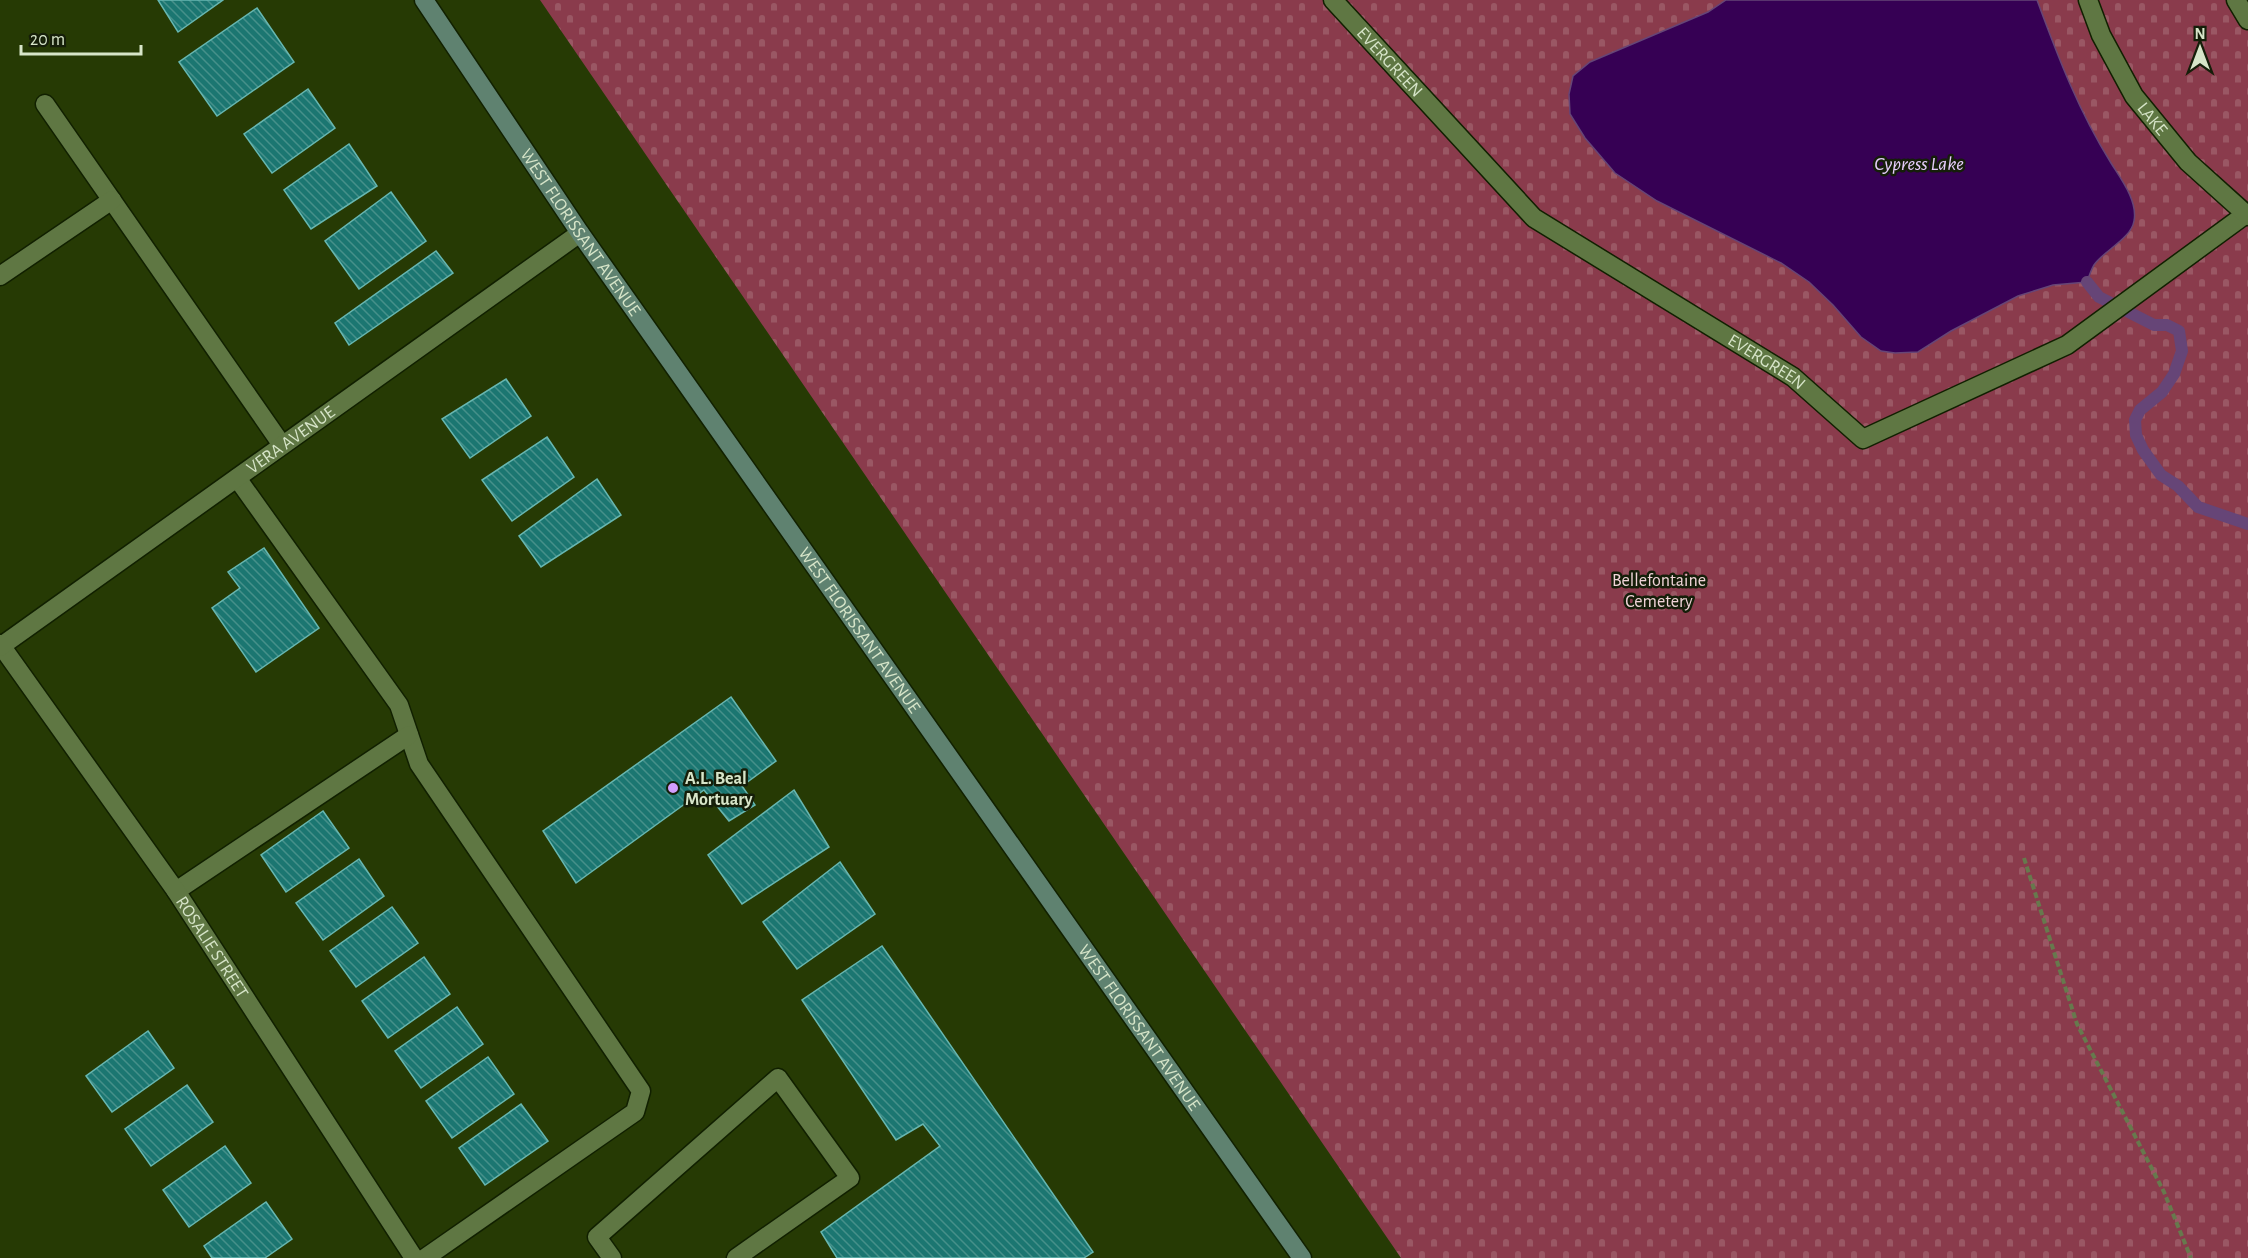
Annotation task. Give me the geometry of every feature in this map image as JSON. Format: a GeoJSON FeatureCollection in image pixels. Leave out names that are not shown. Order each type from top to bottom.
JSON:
{"type":"FeatureCollection","features":[{"type":"Feature","properties":{"kind":"main road","name":"WEST FLORISSANT AVENUE"},"geometry":{"type":"LineString","coordinates":[[424,0],[580,233],[1302,1258]]}},
{"type":"Feature","properties":{"kind":"street","name":"EVERGREEN"},"geometry":{"type":"LineString","coordinates":[[1332,0],[1534,218],[1793,377],[1863,439],[2067,345],[2247,215]]}},
{"type":"Feature","properties":{"kind":"street","name":"LAKE"},"geometry":{"type":"LineString","coordinates":[[2088,0],[2101,35],[2134,96],[2188,162],[2247,215]]}},
{"type":"Feature","properties":{"kind":"street"},"geometry":{"type":"LineString","coordinates":[[2236,0],[2248,20]]}},
{"type":"Feature","properties":{"kind":"street"},"geometry":{"type":"LineString","coordinates":[[45,104],[282,445]]}},
{"type":"Feature","properties":{"kind":"street"},"geometry":{"type":"LineString","coordinates":[[0,276],[112,200]]}},
{"type":"Feature","properties":{"kind":"street","name":"VERA AVENUE"},"geometry":{"type":"LineString","coordinates":[[0,645],[580,233]]}},
{"type":"Feature","properties":{"kind":"street"},"geometry":{"type":"LineString","coordinates":[[237,478],[399,705],[419,764],[641,1091],[635,1112],[425,1258]]}},
{"type":"Feature","properties":{"kind":"street","name":"ROSALIE STREET"},"geometry":{"type":"LineString","coordinates":[[0,645],[176,891],[414,1258]]}},
{"type":"Feature","properties":{"kind":"street"},"geometry":{"type":"LineString","coordinates":[[176,891],[409,735]]}},
{"type":"Feature","properties":{"kind":"street"},"geometry":{"type":"LineString","coordinates":[[612,1258],[597,1237],[778,1078],[850,1178],[736,1258]]}},
{"type":"Feature","properties":{"kind":"path"},"geometry":{"type":"LineString","coordinates":[[2024,858],[2077,1024],[2164,1192],[2191,1258]]}},
{"type":"Feature","properties":{"kind":"green space","name":"Bellefontaine Cemetery"},"geometry":{"type":"Polygon","coordinates":[[[540,0],[2248,0],[2248,1258],[1401,1258],[540,0]]]}},
{"type":"Feature","properties":{"kind":"water","name":"Cypress Lake"},"geometry":{"type":"Polygon","coordinates":[[[1726,0],[2037,0],[2079,104],[2099,144],[2131,198],[2135,213],[2132,227],[2128,234],[2098,260],[2087,282],[2053,285],[2018,296],[1951,331],[1918,352],[1881,351],[1861,337],[1809,282],[1781,263],[1657,201],[1615,173],[1585,138],[1570,114],[1569,94],[1573,76],[1590,62],[1708,12],[1726,0]]]}},
{"type":"Feature","properties":{"kind":"building"},"geometry":{"type":"Polygon","coordinates":[[[158,0],[223,0],[178,32],[158,0]]]}},
{"type":"Feature","properties":{"kind":"building"},"geometry":{"type":"Polygon","coordinates":[[[257,8],[294,62],[217,116],[179,62],[257,8]]]}},
{"type":"Feature","properties":{"kind":"building"},"geometry":{"type":"Polygon","coordinates":[[[308,89],[335,128],[272,173],[244,134],[308,89]]]}},
{"type":"Feature","properties":{"kind":"building"},"geometry":{"type":"Polygon","coordinates":[[[349,144],[377,186],[311,229],[284,190],[349,144]]]}},
{"type":"Feature","properties":{"kind":"building"},"geometry":{"type":"Polygon","coordinates":[[[391,192],[426,241],[359,289],[325,241],[391,192]]]}},
{"type":"Feature","properties":{"kind":"building"},"geometry":{"type":"Polygon","coordinates":[[[436,251],[453,273],[349,345],[335,323],[436,251]]]}},
{"type":"Feature","properties":{"kind":"building"},"geometry":{"type":"Polygon","coordinates":[[[506,379],[531,416],[470,458],[442,419],[506,379]]]}},
{"type":"Feature","properties":{"kind":"building"},"geometry":{"type":"Polygon","coordinates":[[[547,437],[574,477],[512,521],[482,480],[547,437]]]}},
{"type":"Feature","properties":{"kind":"building"},"geometry":{"type":"Polygon","coordinates":[[[597,479],[621,515],[541,567],[519,536],[597,479]]]}},
{"type":"Feature","properties":{"kind":"building"},"geometry":{"type":"Polygon","coordinates":[[[264,548],[319,628],[256,672],[212,608],[240,588],[228,572],[264,548]]]}},
{"type":"Feature","properties":{"kind":"building","name":"A.L. Beal Mortuary"},"geometry":{"type":"Polygon","coordinates":[[[731,697],[776,761],[742,786],[755,805],[729,821],[704,790],[576,883],[543,831],[731,697]]]}},
{"type":"Feature","properties":{"kind":"building"},"geometry":{"type":"Polygon","coordinates":[[[794,790],[829,847],[742,904],[708,855],[794,790]]]}},
{"type":"Feature","properties":{"kind":"building"},"geometry":{"type":"Polygon","coordinates":[[[323,811],[349,848],[286,892],[261,855],[323,811]]]}},
{"type":"Feature","properties":{"kind":"building"},"geometry":{"type":"Polygon","coordinates":[[[359,859],[384,896],[323,940],[296,903],[359,859]]]}},
{"type":"Feature","properties":{"kind":"building"},"geometry":{"type":"Polygon","coordinates":[[[840,862],[875,914],[797,969],[763,922],[840,862]]]}},
{"type":"Feature","properties":{"kind":"building"},"geometry":{"type":"Polygon","coordinates":[[[392,907],[418,943],[356,987],[330,951],[392,907]]]}},
{"type":"Feature","properties":{"kind":"building"},"geometry":{"type":"Polygon","coordinates":[[[882,946],[1093,1252],[1084,1258],[837,1258],[821,1232],[940,1146],[923,1124],[896,1140],[802,1000],[882,946]]]}},
{"type":"Feature","properties":{"kind":"building"},"geometry":{"type":"Polygon","coordinates":[[[424,957],[450,994],[388,1038],[362,1001],[424,957]]]}},
{"type":"Feature","properties":{"kind":"building"},"geometry":{"type":"Polygon","coordinates":[[[457,1007],[483,1044],[421,1088],[395,1051],[457,1007]]]}},
{"type":"Feature","properties":{"kind":"building"},"geometry":{"type":"Polygon","coordinates":[[[148,1031],[174,1068],[112,1112],[86,1076],[148,1031]]]}},
{"type":"Feature","properties":{"kind":"building"},"geometry":{"type":"Polygon","coordinates":[[[488,1057],[514,1094],[452,1138],[426,1101],[488,1057]]]}},
{"type":"Feature","properties":{"kind":"building"},"geometry":{"type":"Polygon","coordinates":[[[187,1085],[213,1122],[151,1166],[125,1129],[187,1085]]]}},
{"type":"Feature","properties":{"kind":"building"},"geometry":{"type":"Polygon","coordinates":[[[521,1104],[548,1141],[485,1185],[459,1148],[521,1104]]]}},
{"type":"Feature","properties":{"kind":"building"},"geometry":{"type":"Polygon","coordinates":[[[225,1146],[251,1183],[189,1227],[163,1190],[225,1146]]]}},
{"type":"Feature","properties":{"kind":"building"},"geometry":{"type":"Polygon","coordinates":[[[266,1202],[292,1239],[265,1258],[212,1258],[204,1246],[266,1202]]]}},
{"type":"Feature","properties":{"kind":"waterway"},"geometry":{"type":"LineString","coordinates":[[2087,282],[2099,297],[2154,325],[2167,325],[2179,331],[2182,351],[2174,374],[2162,392],[2140,410],[2135,420],[2136,435],[2143,450],[2161,475],[2178,486],[2198,507],[2248,524]]}},
{"type":"Feature","properties":{"kind":"place","name":"A.L. Beal Mortuary"},"geometry":{"type":"Point","coordinates":[673,788]}}]}
